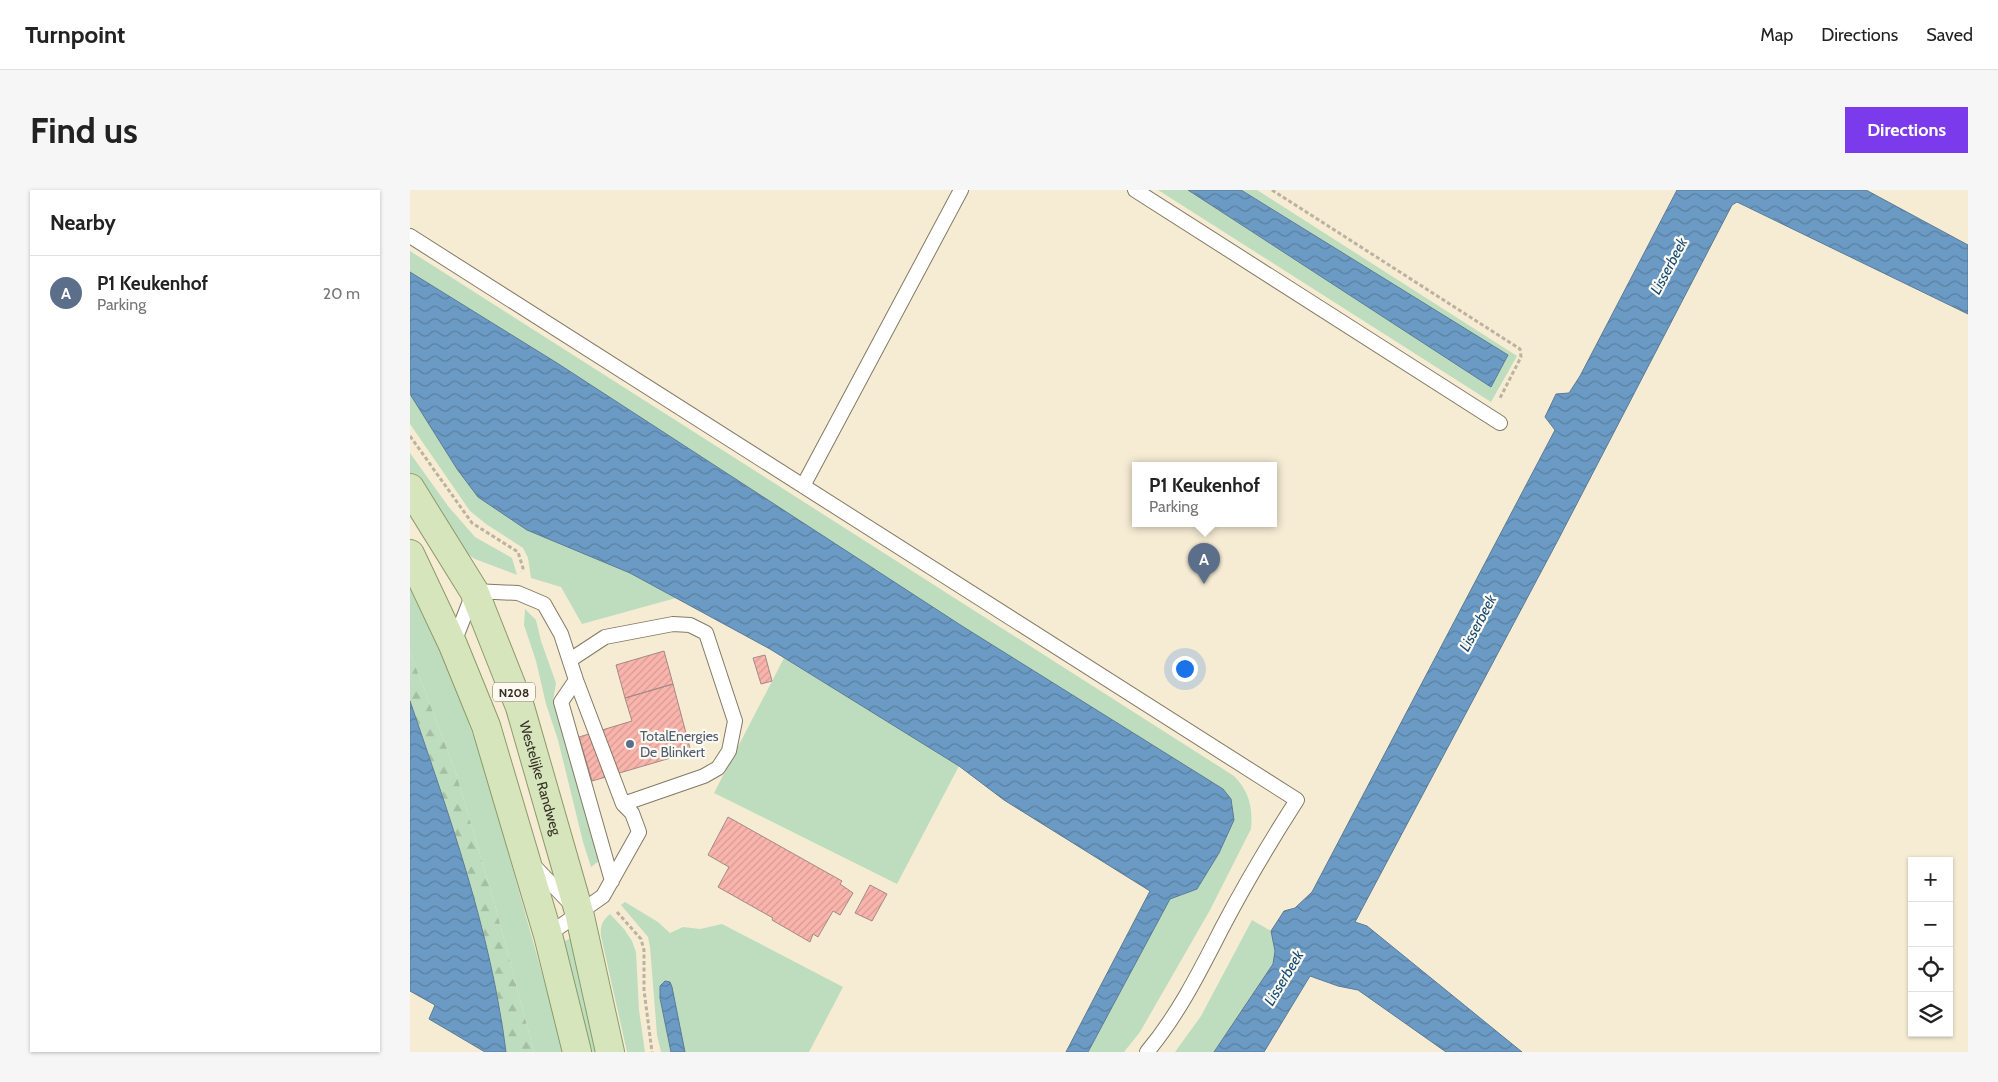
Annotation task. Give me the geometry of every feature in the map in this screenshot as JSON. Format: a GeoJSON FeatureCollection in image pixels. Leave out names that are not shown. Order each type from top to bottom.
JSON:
{"type":"FeatureCollection","features":[{"type":"Feature","properties":{"kind":"main road","name":"Westelijke Randweg"},"geometry":{"type":"LineString","coordinates":[[410,488],[474,591],[520,707],[579,912],[610,1052]]}},
{"type":"Feature","properties":{"kind":"main road","name":"N208"},"geometry":{"type":"LineString","coordinates":[[410,554],[454,645],[486,726],[548,935],[577,1052]]}},
{"type":"Feature","properties":{"kind":"lane"},"geometry":{"type":"LineString","coordinates":[[803,486],[961,190]]}},
{"type":"Feature","properties":{"kind":"lane"},"geometry":{"type":"LineString","coordinates":[[1135,190],[1495,420]]}},
{"type":"Feature","properties":{"kind":"lane"},"geometry":{"type":"LineString","coordinates":[[410,236],[1297,800],[1262,856],[1193,984],[1147,1052]]}},
{"type":"Feature","properties":{"kind":"lane"},"geometry":{"type":"LineString","coordinates":[[454,645],[474,591],[518,593],[544,604],[561,634],[576,680],[623,804],[632,813],[639,832],[603,896],[548,935]]}},
{"type":"Feature","properties":{"kind":"lane"},"geometry":{"type":"LineString","coordinates":[[570,660],[605,637],[673,624],[690,625],[706,633],[735,721],[729,751],[718,768],[704,776],[623,804]]}},
{"type":"Feature","properties":{"kind":"lane"},"geometry":{"type":"LineString","coordinates":[[576,680],[561,702],[612,881]]}},
{"type":"Feature","properties":{"kind":"lane"},"geometry":{"type":"LineString","coordinates":[[524,855],[553,888],[579,912]]}},
{"type":"Feature","properties":{"kind":"path"},"geometry":{"type":"LineString","coordinates":[[1272,190],[1520,349],[1521,357],[1495,420]]}},
{"type":"Feature","properties":{"kind":"path"},"geometry":{"type":"LineString","coordinates":[[410,436],[472,523],[518,552],[523,568],[518,593]]}},
{"type":"Feature","properties":{"kind":"path"},"geometry":{"type":"LineString","coordinates":[[603,896],[641,939],[644,950],[644,990],[652,1052]]}},
{"type":"Feature","properties":{"kind":"green space"},"geometry":{"type":"Polygon","coordinates":[[[1158,190],[1188,190],[1491,386],[1508,355],[1241,190],[1257,190],[1517,356],[1491,402],[1158,190]]]}},
{"type":"Feature","properties":{"kind":"green space"},"geometry":{"type":"Polygon","coordinates":[[[410,251],[1234,776],[1249,800],[1251,829],[1210,910],[1140,1032],[1124,1052],[1088,1052],[1170,899],[1197,889],[1219,853],[1234,820],[1231,799],[1223,789],[962,626],[557,363],[410,272],[410,251]]]}},
{"type":"Feature","properties":{"kind":"green space"},"geometry":{"type":"Polygon","coordinates":[[[410,394],[527,530],[630,573],[676,598],[582,624],[561,587],[531,578],[528,558],[523,548],[486,524],[470,511],[410,424],[410,394]]]}},
{"type":"Feature","properties":{"kind":"green space"},"geometry":{"type":"Polygon","coordinates":[[[410,453],[448,506],[475,537],[512,558],[517,575],[475,559],[461,550],[410,480],[410,453]]]}},
{"type":"Feature","properties":{"kind":"green space"},"geometry":{"type":"Polygon","coordinates":[[[410,581],[455,687],[482,759],[564,1052],[534,1052],[495,905],[455,770],[410,652],[410,581]]]}},
{"type":"Feature","properties":{"kind":"green space"},"geometry":{"type":"Polygon","coordinates":[[[525,609],[536,620],[541,641],[556,683],[553,701],[599,861],[591,867],[558,740],[524,625],[525,609]]]}},
{"type":"Feature","properties":{"kind":"green space"},"geometry":{"type":"Polygon","coordinates":[[[410,652],[455,770],[495,905],[534,1052],[506,1052],[500,1007],[475,903],[435,773],[410,701],[410,652]]]}},
{"type":"Feature","properties":{"kind":"green space"},"geometry":{"type":"Polygon","coordinates":[[[784,658],[959,766],[897,884],[714,793],[784,658]]]}},
{"type":"Feature","properties":{"kind":"green space"},"geometry":{"type":"Polygon","coordinates":[[[625,902],[658,922],[670,933],[683,927],[700,929],[722,924],[843,987],[809,1052],[685,1052],[677,1013],[660,998],[671,1052],[661,1052],[657,1035],[648,937],[621,905],[625,902]]]}},
{"type":"Feature","properties":{"kind":"green space"},"geometry":{"type":"Polygon","coordinates":[[[610,914],[624,929],[632,941],[636,952],[639,1010],[645,1052],[627,1052],[601,936],[602,924],[610,914]]]}},
{"type":"Feature","properties":{"kind":"green space"},"geometry":{"type":"Polygon","coordinates":[[[1252,920],[1271,931],[1275,951],[1273,964],[1214,1052],[1175,1052],[1201,1016],[1252,920]]]}},
{"type":"Feature","properties":{"kind":"green space"},"geometry":{"type":"Polygon","coordinates":[[[571,938],[596,1052],[582,1052],[563,942],[571,938]]]}},
{"type":"Feature","properties":{"kind":"water"},"geometry":{"type":"Polygon","coordinates":[[[1188,190],[1241,190],[1508,355],[1491,387],[1188,190]]]}},
{"type":"Feature","properties":{"kind":"water","name":"Lisserbeek"},"geometry":{"type":"Polygon","coordinates":[[[1677,190],[1866,190],[1968,245],[1968,314],[1737,202],[1732,205],[1558,540],[1355,922],[1367,926],[1522,1052],[1446,1052],[1358,990],[1338,986],[1310,976],[1264,1052],[1214,1052],[1273,964],[1275,951],[1271,931],[1284,911],[1295,908],[1312,892],[1555,430],[1545,417],[1556,394],[1569,393],[1580,376],[1677,190]]]}},
{"type":"Feature","properties":{"kind":"water"},"geometry":{"type":"Polygon","coordinates":[[[410,272],[557,363],[962,626],[1223,789],[1231,799],[1234,820],[1219,853],[1197,889],[1170,899],[1088,1052],[1066,1052],[1150,891],[1004,800],[959,766],[770,649],[630,573],[527,530],[478,497],[457,469],[410,394],[410,272]]]}},
{"type":"Feature","properties":{"kind":"water"},"geometry":{"type":"Polygon","coordinates":[[[410,701],[467,874],[490,963],[506,1052],[485,1052],[429,1019],[435,1005],[410,991],[410,701]]]}},
{"type":"Feature","properties":{"kind":"water"},"geometry":{"type":"Polygon","coordinates":[[[665,981],[670,982],[672,987],[685,1052],[671,1052],[660,998],[660,986],[665,981]]]}},
{"type":"Feature","properties":{"kind":"building"},"geometry":{"type":"Polygon","coordinates":[[[664,651],[673,684],[625,698],[616,665],[664,651]]]}},
{"type":"Feature","properties":{"kind":"building"},"geometry":{"type":"Polygon","coordinates":[[[765,655],[772,681],[761,684],[753,658],[765,655]]]}},
{"type":"Feature","properties":{"kind":"building"},"geometry":{"type":"Polygon","coordinates":[[[673,684],[691,752],[592,781],[579,737],[632,721],[625,698],[673,684]]]}},
{"type":"Feature","properties":{"kind":"building"},"geometry":{"type":"Polygon","coordinates":[[[728,817],[842,881],[840,884],[853,893],[840,915],[833,911],[818,937],[813,934],[810,942],[772,920],[773,918],[718,887],[729,867],[708,855],[728,817]]]}},
{"type":"Feature","properties":{"kind":"building"},"geometry":{"type":"Polygon","coordinates":[[[870,885],[887,894],[872,921],[855,913],[870,885]]]}},
{"type":"Feature","properties":{"kind":"place","name":"P1 Keukenhof"},"geometry":{"type":"Point","coordinates":[1204,584]}},
{"type":"Feature","properties":{"kind":"place","name":"TotalEnergies De Blinkert"},"geometry":{"type":"Point","coordinates":[630,744]}}]}
